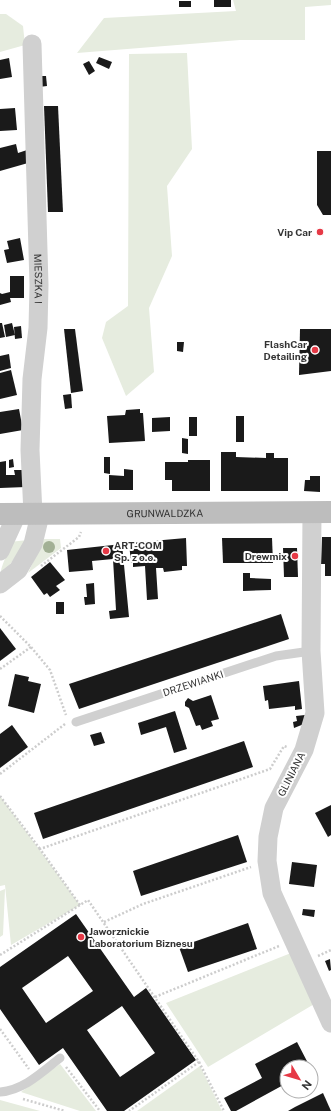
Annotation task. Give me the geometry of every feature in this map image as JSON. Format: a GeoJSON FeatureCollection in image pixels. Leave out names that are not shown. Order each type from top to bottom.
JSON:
{"type":"FeatureCollection","features":[{"type":"Feature","properties":{"kind":"street","name":"MIESZKA I"},"geometry":{"type":"LineString","coordinates":[[22,514],[30,450],[32,380],[38,328],[40,284],[32,44]]}},
{"type":"Feature","properties":{"kind":"street","name":"GRUNWALDZKA"},"geometry":{"type":"LineString","coordinates":[[22,514],[321,512]]}},
{"type":"Feature","properties":{"kind":"street","name":"GLINIANA"},"geometry":{"type":"LineString","coordinates":[[321,512],[311,651],[323,712],[274,808],[268,837],[267,861],[272,893],[331,1023]]}},
{"type":"Feature","properties":{"kind":"street"},"geometry":{"type":"LineString","coordinates":[[0,551],[22,514]]}},
{"type":"Feature","properties":{"kind":"street"},"geometry":{"type":"LineString","coordinates":[[0,584],[18,570],[33,544],[22,514]]}},
{"type":"Feature","properties":{"kind":"lane","name":"DRZEWIANKI"},"geometry":{"type":"LineString","coordinates":[[76,722],[276,656],[311,651]]}},
{"type":"Feature","properties":{"kind":"lane"},"geometry":{"type":"LineString","coordinates":[[0,1092],[13,1090],[62,1061]]}},
{"type":"Feature","properties":{"kind":"path"},"geometry":{"type":"LineString","coordinates":[[39,568],[79,537],[84,526]]}},
{"type":"Feature","properties":{"kind":"path"},"geometry":{"type":"LineString","coordinates":[[0,616],[31,647],[50,670],[68,721],[0,774]]}},
{"type":"Feature","properties":{"kind":"path"},"geometry":{"type":"LineString","coordinates":[[0,669],[31,647]]}},
{"type":"Feature","properties":{"kind":"path"},"geometry":{"type":"LineString","coordinates":[[40,849],[270,769],[284,746],[295,751],[304,750]]}},
{"type":"Feature","properties":{"kind":"path"},"geometry":{"type":"LineString","coordinates":[[0,796],[80,905]]}},
{"type":"Feature","properties":{"kind":"path"},"geometry":{"type":"LineString","coordinates":[[104,922],[143,904],[267,861]]}},
{"type":"Feature","properties":{"kind":"path"},"geometry":{"type":"LineString","coordinates":[[0,955],[88,900],[199,1062],[224,1111]]}},
{"type":"Feature","properties":{"kind":"path"},"geometry":{"type":"LineString","coordinates":[[155,998],[293,941]]}},
{"type":"Feature","properties":{"kind":"path"},"geometry":{"type":"LineString","coordinates":[[0,1029],[35,1078]]}},
{"type":"Feature","properties":{"kind":"path"},"geometry":{"type":"LineString","coordinates":[[62,1061],[100,1111]]}},
{"type":"Feature","properties":{"kind":"path"},"geometry":{"type":"LineString","coordinates":[[129,1111],[199,1062]]}},
{"type":"Feature","properties":{"kind":"path"},"geometry":{"type":"LineString","coordinates":[[0,1092],[65,1111]]}},
{"type":"Feature","properties":{"kind":"shaded area"},"geometry":{"type":"Polygon","coordinates":[[[233,0],[331,0],[331,5],[305,7],[305,40],[240,40],[77,53],[104,18],[236,11],[233,0]]]}},
{"type":"Feature","properties":{"kind":"shaded area"},"geometry":{"type":"Polygon","coordinates":[[[0,14],[6,14],[23,26],[25,45],[0,52],[0,14]]]}},
{"type":"Feature","properties":{"kind":"shaded area"},"geometry":{"type":"Polygon","coordinates":[[[187,53],[192,149],[167,186],[172,256],[149,308],[154,372],[126,396],[102,338],[106,322],[128,306],[129,54],[187,53]]]}},
{"type":"Feature","properties":{"kind":"shaded area"},"geometry":{"type":"Polygon","coordinates":[[[44,539],[60,539],[61,548],[28,573],[44,539]]]}},
{"type":"Feature","properties":{"kind":"shaded area"},"geometry":{"type":"Polygon","coordinates":[[[28,540],[0,578],[0,573],[8,550],[9,542],[28,540]]]}},
{"type":"Feature","properties":{"kind":"shaded area"},"geometry":{"type":"Polygon","coordinates":[[[0,796],[80,905],[11,945],[5,885],[0,886],[0,796]]]}},
{"type":"Feature","properties":{"kind":"shaded area"},"geometry":{"type":"Polygon","coordinates":[[[5,889],[3,935],[0,937],[0,891],[5,889]]]}},
{"type":"Feature","properties":{"kind":"shaded area"},"geometry":{"type":"Polygon","coordinates":[[[291,953],[316,1003],[208,1067],[166,1003],[291,953]]]}},
{"type":"Feature","properties":{"kind":"shaded area"},"geometry":{"type":"Polygon","coordinates":[[[60,1064],[96,1111],[80,1111],[21,1092],[60,1064]]]}},
{"type":"Feature","properties":{"kind":"shaded area"},"geometry":{"type":"Polygon","coordinates":[[[200,1066],[222,1111],[137,1111],[200,1066]]]}},
{"type":"Feature","properties":{"kind":"shaded area"},"geometry":{"type":"Polygon","coordinates":[[[0,1100],[40,1111],[0,1111],[0,1100]]]}},
{"type":"Feature","properties":{"kind":"building"},"geometry":{"type":"Polygon","coordinates":[[[214,0],[231,0],[231,7],[214,7],[214,0]]]}},
{"type":"Feature","properties":{"kind":"building"},"geometry":{"type":"Polygon","coordinates":[[[179,1],[191,1],[191,7],[179,7],[179,1]]]}},
{"type":"Feature","properties":{"kind":"building"},"geometry":{"type":"Polygon","coordinates":[[[99,57],[112,62],[109,69],[96,63],[99,57]]]}},
{"type":"Feature","properties":{"kind":"building"},"geometry":{"type":"Polygon","coordinates":[[[9,58],[12,77],[0,79],[0,60],[9,58]]]}},
{"type":"Feature","properties":{"kind":"building"},"geometry":{"type":"Polygon","coordinates":[[[89,61],[95,71],[89,75],[83,64],[89,61]]]}},
{"type":"Feature","properties":{"kind":"building"},"geometry":{"type":"Polygon","coordinates":[[[38,76],[46,76],[47,86],[39,87],[38,76]]]}},
{"type":"Feature","properties":{"kind":"building"},"geometry":{"type":"Polygon","coordinates":[[[44,106],[58,106],[63,212],[48,212],[44,106]]]}},
{"type":"Feature","properties":{"kind":"building"},"geometry":{"type":"Polygon","coordinates":[[[15,108],[17,130],[0,131],[0,109],[15,108]]]}},
{"type":"Feature","properties":{"kind":"building"},"geometry":{"type":"Polygon","coordinates":[[[16,144],[18,153],[27,150],[28,163],[0,171],[0,148],[16,144]]]}},
{"type":"Feature","properties":{"kind":"building"},"geometry":{"type":"Polygon","coordinates":[[[317,151],[331,151],[331,215],[323,215],[317,205],[317,151]]]}},
{"type":"Feature","properties":{"kind":"building"},"geometry":{"type":"Polygon","coordinates":[[[20,238],[24,260],[7,263],[4,250],[9,249],[7,241],[20,238]]]}},
{"type":"Feature","properties":{"kind":"building"},"geometry":{"type":"Polygon","coordinates":[[[10,276],[24,276],[24,298],[10,298],[11,302],[0,305],[0,293],[10,292],[10,276]]]}},
{"type":"Feature","properties":{"kind":"building"},"geometry":{"type":"Polygon","coordinates":[[[0,323],[2,323],[5,337],[0,338],[0,323]]]}},
{"type":"Feature","properties":{"kind":"building"},"geometry":{"type":"Polygon","coordinates":[[[12,323],[15,335],[6,337],[4,325],[12,323]]]}},
{"type":"Feature","properties":{"kind":"building"},"geometry":{"type":"Polygon","coordinates":[[[21,326],[22,338],[15,339],[14,327],[21,326]]]}},
{"type":"Feature","properties":{"kind":"building"},"geometry":{"type":"Polygon","coordinates":[[[64,329],[75,329],[83,391],[71,393],[64,329]]]}},
{"type":"Feature","properties":{"kind":"building","name":"FlashCar Detailing"},"geometry":{"type":"Polygon","coordinates":[[[300,329],[331,329],[331,371],[299,375],[300,329]]]}},
{"type":"Feature","properties":{"kind":"building"},"geometry":{"type":"Polygon","coordinates":[[[177,342],[184,342],[183,352],[177,351],[177,342]]]}},
{"type":"Feature","properties":{"kind":"building"},"geometry":{"type":"Polygon","coordinates":[[[9,354],[11,368],[0,371],[0,356],[9,354]]]}},
{"type":"Feature","properties":{"kind":"building"},"geometry":{"type":"Polygon","coordinates":[[[11,370],[17,395],[0,399],[0,373],[11,370]]]}},
{"type":"Feature","properties":{"kind":"building"},"geometry":{"type":"Polygon","coordinates":[[[71,394],[72,408],[65,409],[63,395],[71,394]]]}},
{"type":"Feature","properties":{"kind":"building"},"geometry":{"type":"Polygon","coordinates":[[[19,409],[23,430],[0,434],[0,412],[19,409]]]}},
{"type":"Feature","properties":{"kind":"building"},"geometry":{"type":"Polygon","coordinates":[[[140,409],[140,413],[143,413],[145,441],[109,443],[107,416],[125,415],[126,410],[140,409]]]}},
{"type":"Feature","properties":{"kind":"building"},"geometry":{"type":"Polygon","coordinates":[[[236,416],[244,416],[244,442],[236,442],[236,416]]]}},
{"type":"Feature","properties":{"kind":"building"},"geometry":{"type":"Polygon","coordinates":[[[170,417],[170,431],[152,432],[152,418],[170,417]]]}},
{"type":"Feature","properties":{"kind":"building"},"geometry":{"type":"Polygon","coordinates":[[[189,417],[197,417],[197,436],[189,436],[189,417]]]}},
{"type":"Feature","properties":{"kind":"building"},"geometry":{"type":"Polygon","coordinates":[[[182,438],[188,439],[188,454],[182,453],[182,438]]]}},
{"type":"Feature","properties":{"kind":"building"},"geometry":{"type":"Polygon","coordinates":[[[221,452],[236,452],[236,457],[266,458],[266,453],[274,453],[274,458],[288,458],[288,491],[221,491],[221,452]]]}},
{"type":"Feature","properties":{"kind":"building"},"geometry":{"type":"Polygon","coordinates":[[[104,457],[110,457],[110,474],[104,473],[104,457]]]}},
{"type":"Feature","properties":{"kind":"building"},"geometry":{"type":"Polygon","coordinates":[[[13,459],[14,467],[9,468],[9,460],[13,459]]]}},
{"type":"Feature","properties":{"kind":"building"},"geometry":{"type":"Polygon","coordinates":[[[188,460],[210,460],[210,491],[172,491],[172,480],[165,480],[165,462],[188,462],[188,460]]]}},
{"type":"Feature","properties":{"kind":"building"},"geometry":{"type":"Polygon","coordinates":[[[6,461],[6,475],[15,475],[14,470],[26,470],[26,487],[0,488],[0,462],[6,461]]]}},
{"type":"Feature","properties":{"kind":"building"},"geometry":{"type":"Polygon","coordinates":[[[124,469],[133,470],[133,490],[109,490],[109,475],[124,476],[124,469]]]}},
{"type":"Feature","properties":{"kind":"building"},"geometry":{"type":"Polygon","coordinates":[[[310,476],[320,476],[320,492],[304,491],[305,480],[310,480],[310,476]]]}},
{"type":"Feature","properties":{"kind":"building"},"geometry":{"type":"Polygon","coordinates":[[[322,537],[331,537],[331,576],[325,576],[325,564],[321,564],[322,537]]]}},
{"type":"Feature","properties":{"kind":"building"},"geometry":{"type":"Polygon","coordinates":[[[186,538],[187,566],[182,566],[182,570],[164,572],[163,568],[156,568],[158,599],[147,600],[145,566],[133,567],[133,562],[131,563],[129,543],[186,538]]]}},
{"type":"Feature","properties":{"kind":"building"},"geometry":{"type":"Polygon","coordinates":[[[222,538],[272,538],[273,563],[223,563],[222,538]]]}},
{"type":"Feature","properties":{"kind":"building"},"geometry":{"type":"Polygon","coordinates":[[[122,544],[129,617],[110,619],[109,611],[116,610],[113,559],[92,561],[93,570],[69,572],[67,550],[122,544]]]}},
{"type":"Feature","properties":{"kind":"building"},"geometry":{"type":"Polygon","coordinates":[[[283,548],[297,548],[298,577],[284,577],[283,548]]]}},
{"type":"Feature","properties":{"kind":"building"},"geometry":{"type":"Polygon","coordinates":[[[50,562],[65,580],[56,586],[60,590],[50,597],[47,593],[44,595],[31,577],[50,562]]]}},
{"type":"Feature","properties":{"kind":"building"},"geometry":{"type":"Polygon","coordinates":[[[243,573],[250,573],[250,578],[271,579],[271,590],[243,591],[243,573]]]}},
{"type":"Feature","properties":{"kind":"building"},"geometry":{"type":"Polygon","coordinates":[[[94,583],[95,604],[85,605],[84,597],[87,597],[86,584],[94,583]]]}},
{"type":"Feature","properties":{"kind":"building"},"geometry":{"type":"Polygon","coordinates":[[[56,602],[64,602],[64,614],[56,614],[56,602]]]}},
{"type":"Feature","properties":{"kind":"building"},"geometry":{"type":"Polygon","coordinates":[[[281,614],[289,639],[79,709],[69,684],[281,614]]]}},
{"type":"Feature","properties":{"kind":"building"},"geometry":{"type":"Polygon","coordinates":[[[0,628],[16,649],[0,661],[0,628]]]}},
{"type":"Feature","properties":{"kind":"building"},"geometry":{"type":"Polygon","coordinates":[[[15,674],[29,677],[28,681],[41,684],[34,713],[8,706],[15,674]]]}},
{"type":"Feature","properties":{"kind":"building"},"geometry":{"type":"Polygon","coordinates":[[[299,681],[302,709],[295,710],[295,706],[269,709],[268,700],[265,701],[263,686],[299,681]]]}},
{"type":"Feature","properties":{"kind":"building"},"geometry":{"type":"Polygon","coordinates":[[[211,695],[219,719],[211,721],[213,726],[202,730],[200,725],[196,726],[189,708],[185,706],[185,702],[188,698],[193,701],[211,695]]]}},
{"type":"Feature","properties":{"kind":"building"},"geometry":{"type":"Polygon","coordinates":[[[175,711],[187,749],[174,753],[166,727],[141,735],[138,723],[175,711]]]}},
{"type":"Feature","properties":{"kind":"building"},"geometry":{"type":"Polygon","coordinates":[[[305,715],[304,724],[294,728],[293,722],[297,721],[296,716],[305,715]]]}},
{"type":"Feature","properties":{"kind":"building"},"geometry":{"type":"Polygon","coordinates":[[[12,725],[28,747],[0,768],[0,734],[12,725]]]}},
{"type":"Feature","properties":{"kind":"building"},"geometry":{"type":"Polygon","coordinates":[[[101,732],[105,743],[94,746],[90,735],[101,732]]]}},
{"type":"Feature","properties":{"kind":"building"},"geometry":{"type":"Polygon","coordinates":[[[244,741],[253,767],[43,839],[34,813],[244,741]]]}},
{"type":"Feature","properties":{"kind":"building"},"geometry":{"type":"Polygon","coordinates":[[[331,805],[331,835],[328,837],[315,813],[331,805]]]}},
{"type":"Feature","properties":{"kind":"building"},"geometry":{"type":"Polygon","coordinates":[[[238,835],[247,862],[141,896],[133,871],[238,835]]]}},
{"type":"Feature","properties":{"kind":"building"},"geometry":{"type":"Polygon","coordinates":[[[292,862],[317,865],[314,887],[289,884],[292,862]]]}},
{"type":"Feature","properties":{"kind":"building"},"geometry":{"type":"Polygon","coordinates":[[[303,909],[315,910],[314,917],[302,915],[303,909]]]}},
{"type":"Feature","properties":{"kind":"building"},"geometry":{"type":"Polygon","coordinates":[[[76,914],[134,997],[146,988],[196,1060],[124,1111],[107,1111],[63,1048],[39,1065],[0,1009],[0,967],[76,914]],[[68,956],[22,988],[46,1023],[93,991],[68,956]],[[122,1006],[87,1030],[120,1077],[155,1053],[122,1006]]]}},
{"type":"Feature","properties":{"kind":"building"},"geometry":{"type":"Polygon","coordinates":[[[248,923],[257,949],[188,972],[179,947],[248,923]]]}},
{"type":"Feature","properties":{"kind":"building"},"geometry":{"type":"Polygon","coordinates":[[[330,959],[331,970],[329,971],[325,961],[330,959]]]}},
{"type":"Feature","properties":{"kind":"building"},"geometry":{"type":"Polygon","coordinates":[[[297,1042],[306,1059],[279,1059],[279,1087],[236,1111],[231,1111],[224,1098],[262,1078],[255,1064],[297,1042]]]}},
{"type":"Feature","properties":{"kind":"building"},"geometry":{"type":"Polygon","coordinates":[[[323,1093],[331,1111],[288,1111],[311,1099],[319,1099],[319,1095],[323,1093]]]}},
{"type":"Feature","properties":{"kind":"place","name":"Vip Car"},"geometry":{"type":"Point","coordinates":[320,232]}},
{"type":"Feature","properties":{"kind":"place","name":"FlashCar Detailing"},"geometry":{"type":"Point","coordinates":[315,350]}},
{"type":"Feature","properties":{"kind":"place","name":"ART-COM Sp. z o.o."},"geometry":{"type":"Point","coordinates":[106,551]}},
{"type":"Feature","properties":{"kind":"place","name":"Drewmix"},"geometry":{"type":"Point","coordinates":[295,556]}},
{"type":"Feature","properties":{"kind":"place","name":"Jaworznickie Laboratorium Biznesu"},"geometry":{"type":"Point","coordinates":[81,937]}}]}
